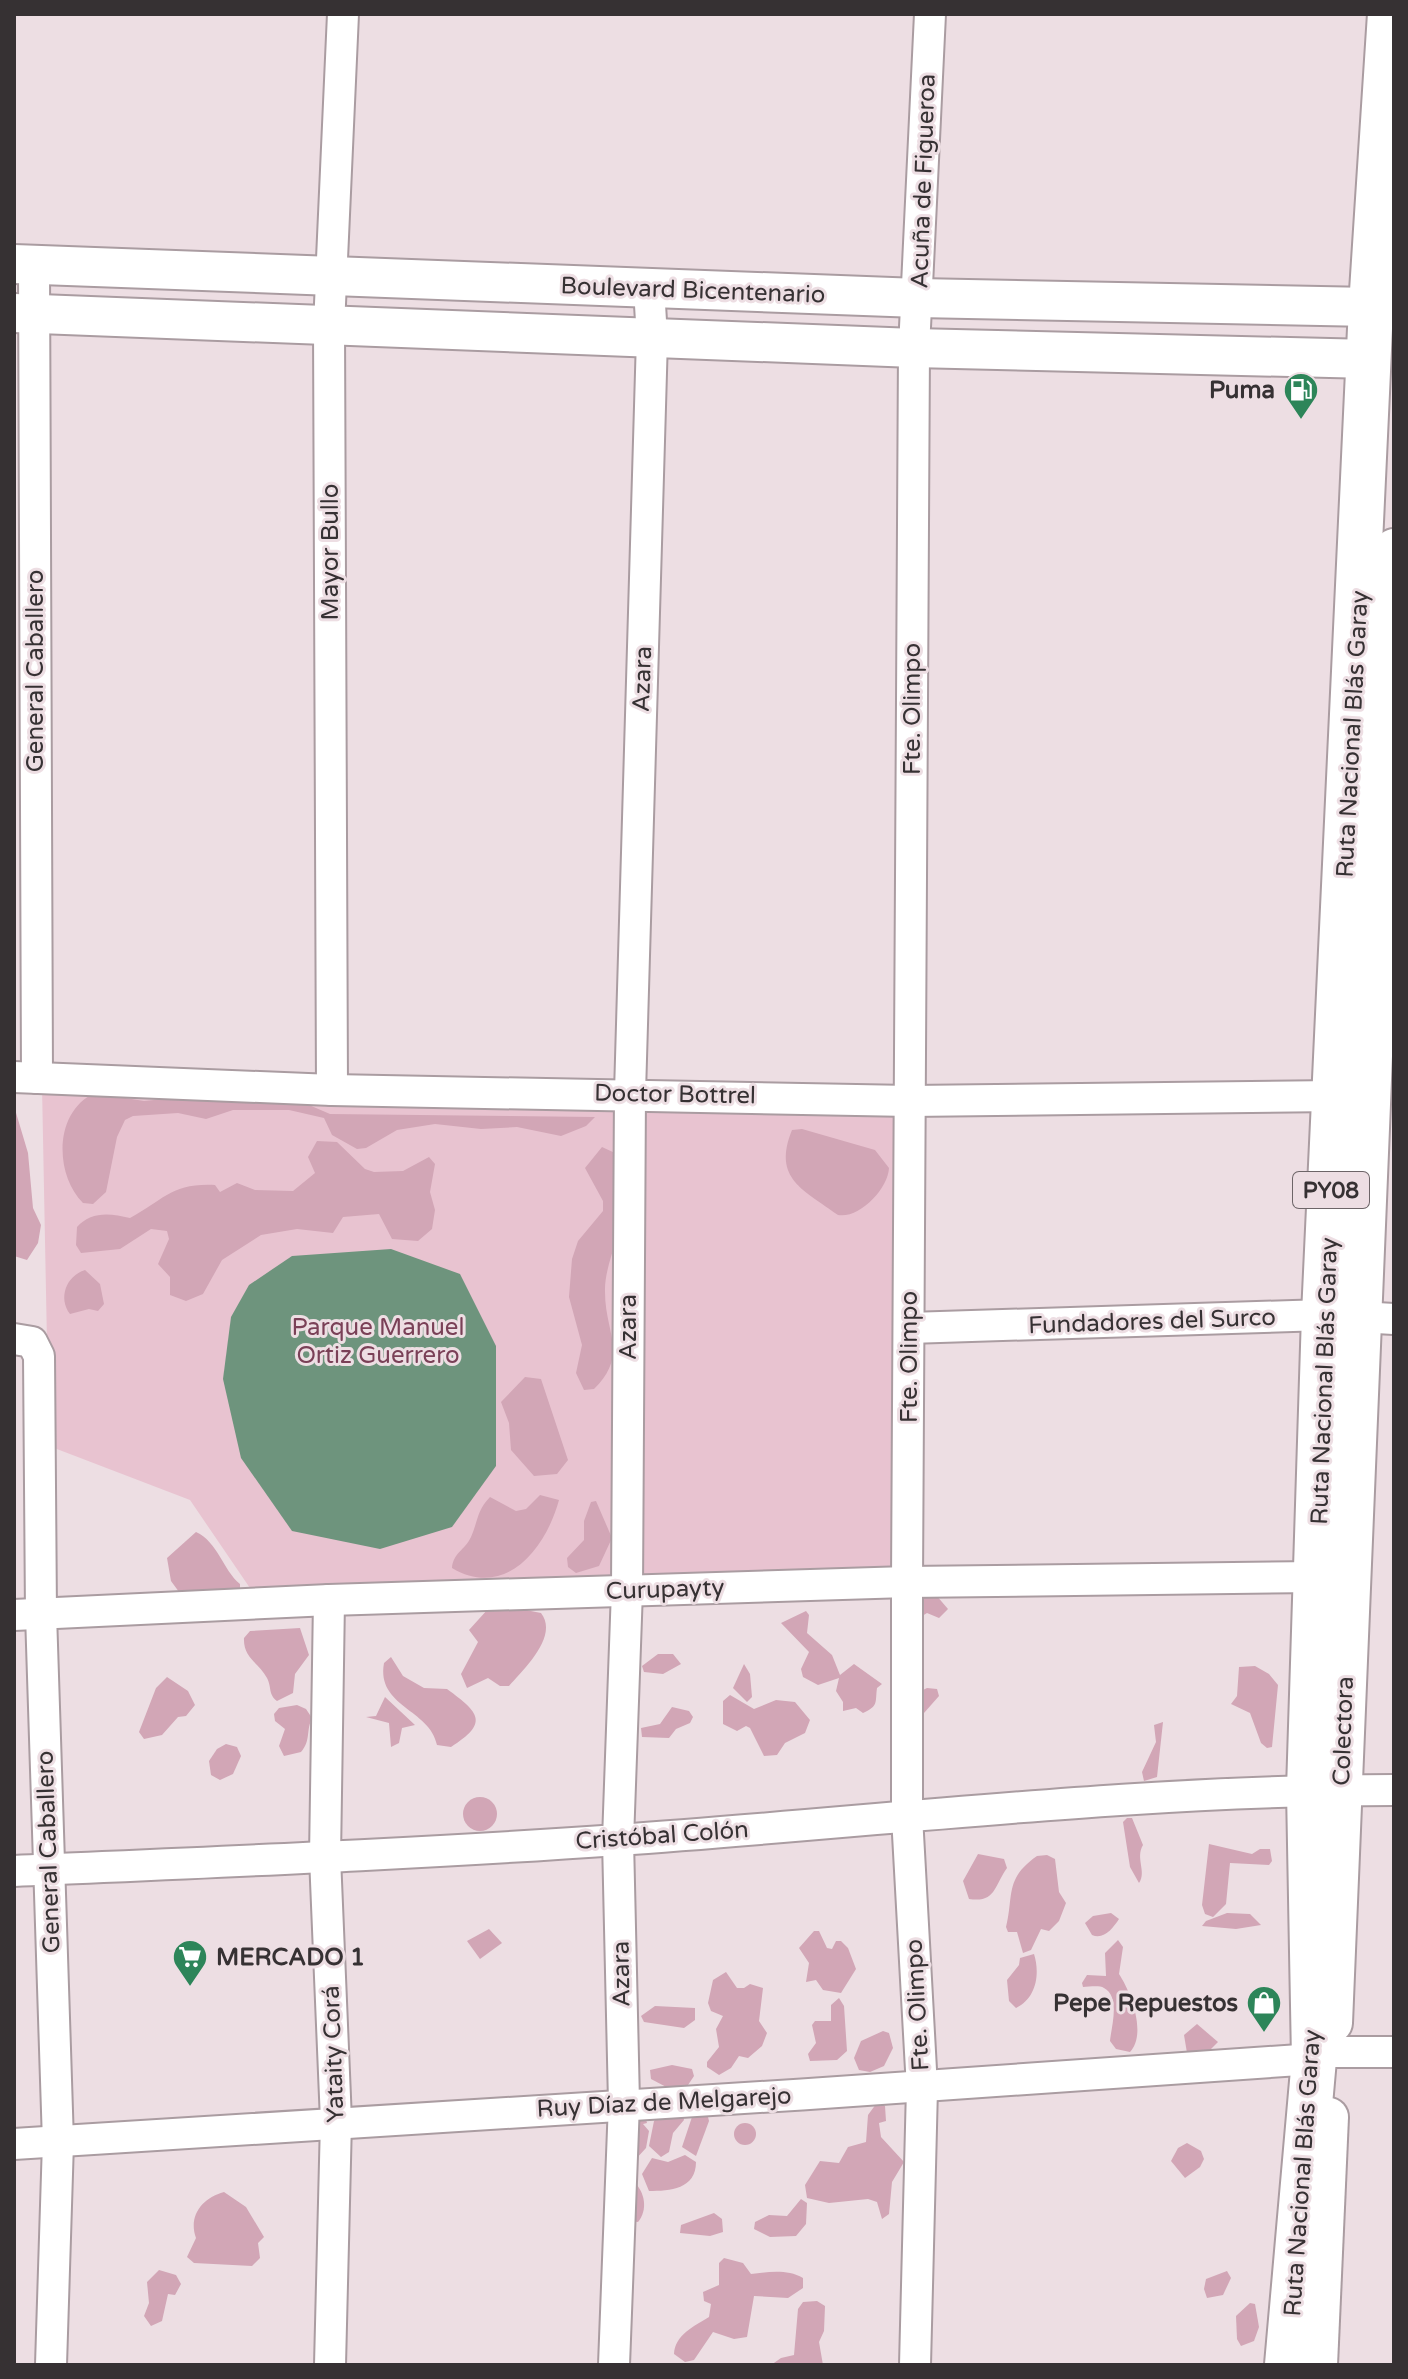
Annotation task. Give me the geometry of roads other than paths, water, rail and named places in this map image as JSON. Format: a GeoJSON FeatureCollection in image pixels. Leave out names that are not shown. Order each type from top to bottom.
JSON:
{"type":"FeatureCollection","features":[{"type":"Feature","properties":{"kind":"highway","name":"Ruta Nacional Blás Garay"},"geometry":{"type":"LineString","coordinates":[[1287,2365],[1323,2056],[1325,1790],[1317,1577],[1360,1317],[1390,14]]}},
{"type":"Feature","properties":{"kind":"main road","name":"Boulevard Bicentenario"},"geometry":{"type":"LineString","coordinates":[[24,265],[918,298],[1383,307]]}},
{"type":"Feature","properties":{"kind":"main road","name":"Boulevard Bicentenario"},"geometry":{"type":"LineString","coordinates":[[24,314],[914,348],[1382,359]]}},
{"type":"Feature","properties":{"kind":"main road"},"geometry":{"type":"LineString","coordinates":[[1366,1097],[1390,722],[1394,548]]}},
{"type":"Feature","properties":{"kind":"main road","name":"Colectora"},"geometry":{"type":"LineString","coordinates":[[1325,1790],[1360,1317]]}},
{"type":"Feature","properties":{"kind":"main road"},"geometry":{"type":"LineString","coordinates":[[1318,2365],[1323,2056]]}},
{"type":"Feature","properties":{"kind":"street","name":"Mayor Bullo"},"geometry":{"type":"LineString","coordinates":[[332,1090],[329,326],[343,14]]}},
{"type":"Feature","properties":{"kind":"street","name":"Acuña de Figueroa"},"geometry":{"type":"LineString","coordinates":[[914,348],[930,14]]}},
{"type":"Feature","properties":{"kind":"street","name":"General Caballero"},"geometry":{"type":"LineString","coordinates":[[24,265],[26,1077]]}},
{"type":"Feature","properties":{"kind":"street","name":"Azara"},"geometry":{"type":"LineString","coordinates":[[614,2365],[624,2103],[618,1840],[627,1590],[630,1093],[652,338],[649,288]]}},
{"type":"Feature","properties":{"kind":"street","name":"Fte. Olimpo"},"geometry":{"type":"LineString","coordinates":[[914,348],[907,1816],[922,2088],[915,2365]]}},
{"type":"Feature","properties":{"kind":"street","name":"Doctor Bottrel"},"geometry":{"type":"LineString","coordinates":[[26,1077],[332,1090],[630,1093],[910,1101],[1366,1097]]}},
{"type":"Feature","properties":{"kind":"street","name":"Fundadores del Surco"},"geometry":{"type":"LineString","coordinates":[[909,1328],[1360,1317]]}},
{"type":"Feature","properties":{"kind":"street","name":"General Caballero"},"geometry":{"type":"LineString","coordinates":[[23,1340],[39,1356],[28,1615],[49,1869],[58,2142],[51,2365]]}},
{"type":"Feature","properties":{"kind":"street","name":"Curupayty"},"geometry":{"type":"LineString","coordinates":[[28,1615],[329,1600],[627,1590],[907,1582],[1317,1577]]}},
{"type":"Feature","properties":{"kind":"street","name":"Yataity Corá"},"geometry":{"type":"LineString","coordinates":[[329,1600],[325,1857],[336,2121],[330,2365]]}},
{"type":"Feature","properties":{"kind":"street","name":"Cristóbal Colón"},"geometry":{"type":"LineString","coordinates":[[14,1871],[618,1840],[907,1816],[1325,1790],[1394,1790]]}},
{"type":"Feature","properties":{"kind":"street","name":"Ruy Díaz de Melgarejo"},"geometry":{"type":"LineString","coordinates":[[14,2144],[624,2103],[922,2088],[1394,2052]]}},
{"type":"Feature","properties":{"kind":"place","name":"Puma"},"geometry":{"type":"Point","coordinates":[1301,421]}},
{"type":"Feature","properties":{"kind":"place","name":"MERCADO 1"},"geometry":{"type":"Point","coordinates":[190,1988]}},
{"type":"Feature","properties":{"kind":"place","name":"Pepe Repuestos"},"geometry":{"type":"Point","coordinates":[1264,2034]}},
{"type":"Feature","properties":{"kind":"park label","name":"Parque Manuel Ortiz Guerrero"},"geometry":{"type":"Point","coordinates":[378,1341]}}]}
